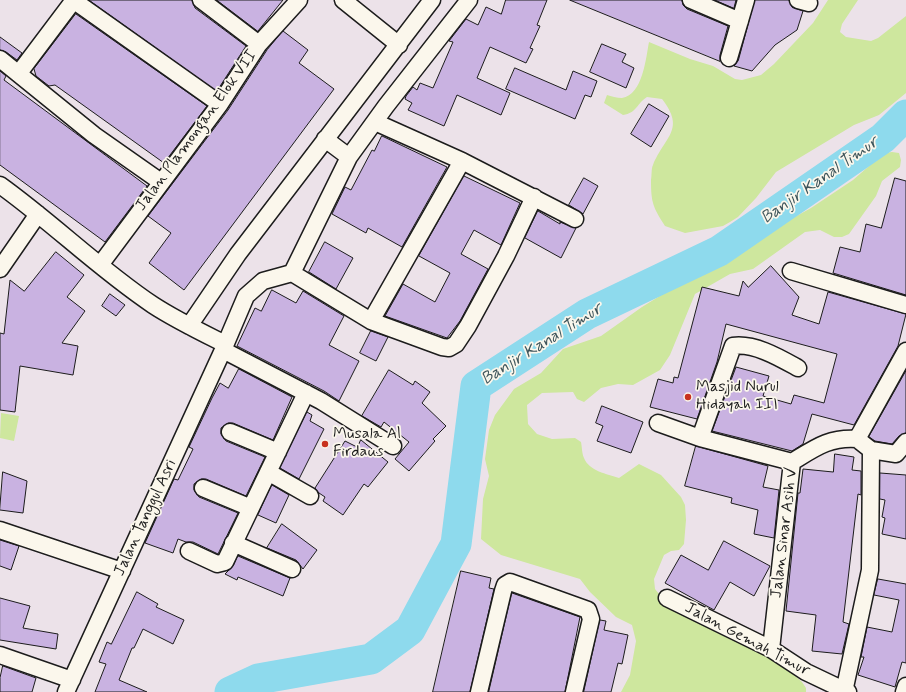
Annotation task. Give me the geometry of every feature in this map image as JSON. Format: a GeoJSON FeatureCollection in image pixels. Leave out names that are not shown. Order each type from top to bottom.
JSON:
{"type":"FeatureCollection","features":[{"type":"Feature","properties":{"kind":"street"},"geometry":{"type":"LineString","coordinates":[[19,73],[74,0],[220,104]]}},
{"type":"Feature","properties":{"kind":"street"},"geometry":{"type":"LineString","coordinates":[[202,0],[258,44]]}},
{"type":"Feature","properties":{"kind":"street","name":"Jalan Plamongan Elok VII"},"geometry":{"type":"LineString","coordinates":[[100,265],[220,104],[258,44],[299,0]]}},
{"type":"Feature","properties":{"kind":"street"},"geometry":{"type":"LineString","coordinates":[[343,0],[399,45]]}},
{"type":"Feature","properties":{"kind":"street"},"geometry":{"type":"LineString","coordinates":[[189,326],[238,254],[432,0]]}},
{"type":"Feature","properties":{"kind":"street"},"geometry":{"type":"LineString","coordinates":[[469,0],[349,157],[292,273],[372,321],[442,347],[449,348],[456,344],[506,256],[534,198]]}},
{"type":"Feature","properties":{"kind":"street"},"geometry":{"type":"LineString","coordinates":[[691,0],[740,21]]}},
{"type":"Feature","properties":{"kind":"street"},"geometry":{"type":"LineString","coordinates":[[730,58],[746,0]]}},
{"type":"Feature","properties":{"kind":"street"},"geometry":{"type":"LineString","coordinates":[[0,59],[94,135],[161,182]]}},
{"type":"Feature","properties":{"kind":"street"},"geometry":{"type":"LineString","coordinates":[[375,122],[462,162],[575,219]]}},
{"type":"Feature","properties":{"kind":"street"},"geometry":{"type":"LineString","coordinates":[[325,139],[349,157]]}},
{"type":"Feature","properties":{"kind":"street"},"geometry":{"type":"LineString","coordinates":[[372,321],[462,162]]}},
{"type":"Feature","properties":{"kind":"street"},"geometry":{"type":"LineString","coordinates":[[0,185],[25,203],[100,265],[153,305],[306,393],[394,446]]}},
{"type":"Feature","properties":{"kind":"street"},"geometry":{"type":"LineString","coordinates":[[0,201],[25,203]]}},
{"type":"Feature","properties":{"kind":"street"},"geometry":{"type":"LineString","coordinates":[[0,269],[38,214]]}},
{"type":"Feature","properties":{"kind":"street"},"geometry":{"type":"LineString","coordinates":[[791,271],[906,305]]}},
{"type":"Feature","properties":{"kind":"street","name":"Jalan Tanggul Asri"},"geometry":{"type":"LineString","coordinates":[[69,686],[246,296],[263,281],[292,273]]}},
{"type":"Feature","properties":{"kind":"street"},"geometry":{"type":"LineString","coordinates":[[700,438],[733,346],[743,344],[778,357],[798,368]]}},
{"type":"Feature","properties":{"kind":"street"},"geometry":{"type":"LineString","coordinates":[[906,351],[857,439],[871,450],[896,454],[906,442]]}},
{"type":"Feature","properties":{"kind":"street"},"geometry":{"type":"LineString","coordinates":[[189,551],[221,564],[225,562],[306,393]]}},
{"type":"Feature","properties":{"kind":"street"},"geometry":{"type":"LineString","coordinates":[[658,423],[700,438],[792,462]]}},
{"type":"Feature","properties":{"kind":"street"},"geometry":{"type":"LineString","coordinates":[[230,432],[278,452]]}},
{"type":"Feature","properties":{"kind":"street","name":"Jalan Sinar Asih V"},"geometry":{"type":"LineString","coordinates":[[771,649],[792,462],[822,444],[834,439],[857,439]]}},
{"type":"Feature","properties":{"kind":"street"},"geometry":{"type":"LineString","coordinates":[[846,691],[870,570],[871,450]]}},
{"type":"Feature","properties":{"kind":"street"},"geometry":{"type":"LineString","coordinates":[[268,472],[310,496]]}},
{"type":"Feature","properties":{"kind":"street"},"geometry":{"type":"LineString","coordinates":[[203,488],[251,508]]}},
{"type":"Feature","properties":{"kind":"street"},"geometry":{"type":"LineString","coordinates":[[0,530],[122,571]]}},
{"type":"Feature","properties":{"kind":"street"},"geometry":{"type":"LineString","coordinates":[[233,543],[292,569]]}},
{"type":"Feature","properties":{"kind":"street"},"geometry":{"type":"LineString","coordinates":[[479,692],[503,590],[505,585],[510,582],[588,610],[591,614],[574,692]]}},
{"type":"Feature","properties":{"kind":"street","name":"Jalan Gemah Timur"},"geometry":{"type":"LineString","coordinates":[[667,598],[771,649],[806,672],[846,691]]}},
{"type":"Feature","properties":{"kind":"street"},"geometry":{"type":"LineString","coordinates":[[0,655],[69,686]]}},
{"type":"Feature","properties":{"kind":"street"},"geometry":{"type":"LineString","coordinates":[[904,692],[906,686]]}},
{"type":"Feature","properties":{"kind":"green space"},"geometry":{"type":"Polygon","coordinates":[[[828,0],[858,0],[842,24],[840,32],[846,37],[871,41],[878,38],[906,16],[906,93],[879,115],[854,125],[776,172],[756,198],[738,217],[723,226],[685,233],[665,226],[654,204],[651,180],[653,165],[671,133],[673,126],[669,110],[662,99],[647,97],[634,110],[623,115],[604,103],[607,95],[622,98],[635,90],[645,66],[649,42],[690,59],[713,66],[735,79],[742,80],[761,75],[774,64],[813,23],[828,0]]]}},
{"type":"Feature","properties":{"kind":"green space"},"geometry":{"type":"Polygon","coordinates":[[[884,153],[899,153],[901,160],[900,167],[882,181],[876,196],[849,234],[842,237],[834,237],[820,230],[805,232],[753,269],[730,274],[695,294],[670,355],[660,370],[633,385],[618,384],[601,388],[584,402],[577,399],[573,392],[542,393],[527,405],[528,424],[537,434],[552,439],[575,438],[581,442],[583,455],[586,462],[594,469],[619,478],[639,464],[661,475],[681,497],[685,505],[686,520],[684,544],[679,550],[671,551],[664,555],[654,579],[655,589],[669,606],[769,653],[802,682],[806,688],[806,692],[621,692],[630,675],[636,641],[632,625],[616,617],[590,592],[580,579],[501,555],[481,539],[483,499],[489,476],[485,459],[489,430],[495,415],[514,389],[541,373],[563,349],[601,336],[642,307],[726,255],[811,208],[853,180],[884,153]]]}},
{"type":"Feature","properties":{"kind":"green space"},"geometry":{"type":"Polygon","coordinates":[[[1,413],[19,416],[14,441],[0,438],[1,413]]]}},
{"type":"Feature","properties":{"kind":"building"},"geometry":{"type":"Polygon","coordinates":[[[89,0],[192,0],[195,8],[246,46],[217,91],[89,0]]]}},
{"type":"Feature","properties":{"kind":"building"},"geometry":{"type":"Polygon","coordinates":[[[217,0],[283,0],[258,31],[217,0]]]}},
{"type":"Feature","properties":{"kind":"building"},"geometry":{"type":"Polygon","coordinates":[[[506,0],[547,0],[537,25],[540,26],[530,48],[533,49],[526,63],[490,47],[477,78],[510,93],[501,115],[457,95],[444,126],[408,110],[412,103],[405,99],[413,87],[417,90],[420,83],[433,88],[453,42],[449,41],[466,19],[478,25],[486,7],[501,14],[506,0]]]}},
{"type":"Feature","properties":{"kind":"building"},"geometry":{"type":"Polygon","coordinates":[[[570,0],[682,0],[683,5],[687,9],[728,26],[720,55],[720,61],[570,0]]]}},
{"type":"Feature","properties":{"kind":"building"},"geometry":{"type":"Polygon","coordinates":[[[715,0],[736,0],[734,8],[715,0]]]}},
{"type":"Feature","properties":{"kind":"building"},"geometry":{"type":"Polygon","coordinates":[[[755,0],[789,0],[792,7],[803,11],[797,30],[775,45],[752,71],[734,66],[738,61],[755,0]]]}},
{"type":"Feature","properties":{"kind":"building"},"geometry":{"type":"Polygon","coordinates":[[[76,14],[207,106],[164,163],[55,85],[49,86],[36,76],[34,69],[76,14]]]}},
{"type":"Feature","properties":{"kind":"building"},"geometry":{"type":"Polygon","coordinates":[[[283,31],[308,50],[299,63],[334,89],[184,290],[149,263],[171,233],[148,216],[228,110],[267,50],[283,31]]]}},
{"type":"Feature","properties":{"kind":"building"},"geometry":{"type":"Polygon","coordinates":[[[0,37],[22,53],[17,60],[6,52],[0,50],[0,37]]]}},
{"type":"Feature","properties":{"kind":"building"},"geometry":{"type":"Polygon","coordinates":[[[602,44],[626,54],[622,62],[634,68],[626,88],[590,72],[602,44]]]}},
{"type":"Feature","properties":{"kind":"building"},"geometry":{"type":"Polygon","coordinates":[[[515,68],[566,90],[573,71],[597,81],[591,97],[585,95],[575,119],[506,89],[515,68]]]}},
{"type":"Feature","properties":{"kind":"building"},"geometry":{"type":"Polygon","coordinates":[[[0,71],[6,76],[4,80],[147,186],[105,242],[0,165],[0,71]]]}},
{"type":"Feature","properties":{"kind":"building"},"geometry":{"type":"Polygon","coordinates":[[[649,104],[669,116],[651,147],[631,134],[649,104]]]}},
{"type":"Feature","properties":{"kind":"building"},"geometry":{"type":"Polygon","coordinates":[[[382,136],[447,167],[402,247],[368,228],[366,233],[332,214],[345,187],[351,190],[372,150],[374,151],[382,136]]]}},
{"type":"Feature","properties":{"kind":"building"},"geometry":{"type":"Polygon","coordinates":[[[464,176],[520,203],[501,245],[474,230],[461,254],[488,269],[460,321],[447,338],[385,316],[403,284],[435,302],[450,273],[419,256],[464,176]]]}},
{"type":"Feature","properties":{"kind":"building"},"geometry":{"type":"Polygon","coordinates":[[[584,178],[598,186],[583,214],[569,205],[584,178]]]}},
{"type":"Feature","properties":{"kind":"building"},"geometry":{"type":"Polygon","coordinates":[[[895,178],[906,181],[906,295],[833,273],[840,247],[860,252],[866,224],[881,228],[895,178]]]}},
{"type":"Feature","properties":{"kind":"building"},"geometry":{"type":"Polygon","coordinates":[[[538,211],[560,224],[560,222],[576,228],[561,258],[525,238],[538,211]]]}},
{"type":"Feature","properties":{"kind":"building"},"geometry":{"type":"Polygon","coordinates":[[[325,242],[353,258],[336,289],[309,272],[325,242]]]}},
{"type":"Feature","properties":{"kind":"building"},"geometry":{"type":"Polygon","coordinates":[[[56,252],[84,275],[67,297],[85,311],[62,343],[78,346],[73,375],[20,366],[15,412],[0,410],[0,333],[4,334],[10,280],[24,291],[56,252]]]}},
{"type":"Feature","properties":{"kind":"building"},"geometry":{"type":"Polygon","coordinates":[[[771,266],[799,297],[792,315],[819,324],[828,292],[906,314],[898,346],[854,425],[812,414],[803,444],[792,451],[712,431],[736,367],[769,376],[763,396],[791,404],[794,395],[824,403],[837,354],[726,324],[717,362],[697,419],[650,407],[658,379],[673,383],[674,377],[678,378],[702,287],[739,296],[743,281],[748,287],[771,266]]]}},
{"type":"Feature","properties":{"kind":"building"},"geometry":{"type":"Polygon","coordinates":[[[272,290],[296,303],[303,291],[344,316],[329,345],[359,361],[339,401],[324,391],[237,346],[255,308],[261,311],[272,290]]]}},
{"type":"Feature","properties":{"kind":"building"},"geometry":{"type":"Polygon","coordinates":[[[110,294],[125,305],[116,316],[102,306],[110,294]]]}},
{"type":"Feature","properties":{"kind":"building"},"geometry":{"type":"Polygon","coordinates":[[[371,331],[388,337],[376,361],[360,353],[371,331]]]}},
{"type":"Feature","properties":{"kind":"building"},"geometry":{"type":"Polygon","coordinates":[[[239,369],[292,397],[273,440],[233,423],[228,423],[221,428],[221,434],[226,441],[265,457],[246,496],[206,479],[201,479],[194,484],[194,490],[199,497],[238,513],[218,554],[193,542],[186,542],[178,539],[173,553],[145,543],[174,479],[178,480],[193,449],[189,447],[220,383],[228,388],[239,369]]]}},
{"type":"Feature","properties":{"kind":"building"},"geometry":{"type":"Polygon","coordinates":[[[389,370],[413,385],[415,381],[430,392],[422,403],[446,426],[433,439],[435,441],[409,471],[395,459],[409,442],[384,422],[381,427],[362,416],[389,370]]]}},
{"type":"Feature","properties":{"kind":"building"},"geometry":{"type":"Polygon","coordinates":[[[906,371],[906,433],[899,436],[892,444],[875,441],[869,437],[906,371]]]}},
{"type":"Feature","properties":{"kind":"building"},"geometry":{"type":"Polygon","coordinates":[[[602,406],[643,422],[631,453],[597,441],[603,426],[596,423],[602,406]]]}},
{"type":"Feature","properties":{"kind":"building"},"geometry":{"type":"Polygon","coordinates":[[[307,412],[312,415],[310,421],[324,429],[299,479],[280,468],[307,412]]]}},
{"type":"Feature","properties":{"kind":"building"},"geometry":{"type":"Polygon","coordinates":[[[361,440],[388,462],[368,487],[364,484],[343,515],[323,501],[325,497],[315,488],[345,441],[357,447],[361,440]]]}},
{"type":"Feature","properties":{"kind":"building"},"geometry":{"type":"Polygon","coordinates":[[[696,446],[768,466],[763,487],[779,490],[774,538],[754,534],[758,510],[731,503],[732,498],[685,486],[696,446]]]}},
{"type":"Feature","properties":{"kind":"building"},"geometry":{"type":"Polygon","coordinates":[[[835,454],[854,457],[852,470],[861,471],[861,495],[858,494],[843,622],[849,624],[842,654],[812,651],[816,615],[786,611],[798,493],[800,493],[803,469],[833,472],[835,454]]]}},
{"type":"Feature","properties":{"kind":"building"},"geometry":{"type":"Polygon","coordinates":[[[3,472],[27,481],[23,513],[0,510],[3,472]]]}},
{"type":"Feature","properties":{"kind":"building"},"geometry":{"type":"Polygon","coordinates":[[[880,473],[906,475],[906,539],[882,534],[885,518],[882,517],[885,500],[880,499],[880,473]]]}},
{"type":"Feature","properties":{"kind":"building"},"geometry":{"type":"Polygon","coordinates":[[[272,485],[289,495],[276,523],[258,515],[272,485]]]}},
{"type":"Feature","properties":{"kind":"building"},"geometry":{"type":"Polygon","coordinates":[[[282,524],[317,550],[303,569],[296,560],[267,548],[282,524]]]}},
{"type":"Feature","properties":{"kind":"building"},"geometry":{"type":"Polygon","coordinates":[[[0,540],[19,546],[11,570],[0,566],[0,540]]]}},
{"type":"Feature","properties":{"kind":"building"},"geometry":{"type":"Polygon","coordinates":[[[724,541],[770,566],[754,596],[730,582],[714,610],[665,583],[681,555],[708,570],[724,541]]]}},
{"type":"Feature","properties":{"kind":"building"},"geometry":{"type":"Polygon","coordinates":[[[238,556],[290,578],[283,596],[238,577],[237,580],[225,574],[233,566],[238,556]]]}},
{"type":"Feature","properties":{"kind":"building"},"geometry":{"type":"Polygon","coordinates":[[[461,571],[491,578],[489,588],[494,589],[470,692],[433,692],[461,571]]]}},
{"type":"Feature","properties":{"kind":"building"},"geometry":{"type":"Polygon","coordinates":[[[878,579],[906,584],[906,663],[902,662],[895,687],[858,675],[864,657],[861,657],[867,627],[892,632],[899,600],[874,595],[878,579]]]}},
{"type":"Feature","properties":{"kind":"building"},"geometry":{"type":"Polygon","coordinates":[[[137,592],[158,604],[156,607],[184,620],[173,644],[143,629],[134,648],[132,648],[119,680],[147,692],[95,692],[106,664],[99,662],[107,642],[111,644],[137,592]]]}},
{"type":"Feature","properties":{"kind":"building"},"geometry":{"type":"Polygon","coordinates":[[[512,593],[580,617],[565,692],[489,692],[512,593]]]}},
{"type":"Feature","properties":{"kind":"building"},"geometry":{"type":"Polygon","coordinates":[[[0,598],[30,606],[23,628],[58,634],[56,649],[0,640],[0,598]]]}},
{"type":"Feature","properties":{"kind":"building"},"geometry":{"type":"Polygon","coordinates":[[[600,620],[606,621],[604,630],[628,635],[622,664],[618,663],[611,692],[584,692],[600,620]]]}},
{"type":"Feature","properties":{"kind":"building"},"geometry":{"type":"Polygon","coordinates":[[[3,666],[36,678],[32,692],[0,692],[0,678],[3,666]]]}},
{"type":"Feature","properties":{"kind":"waterway","name":"Banjir Kanal Timur"},"geometry":{"type":"LineString","coordinates":[[230,692],[258,679],[371,659],[410,630],[456,544],[476,386],[587,314],[719,251],[883,138],[906,115]]}},
{"type":"Feature","properties":{"kind":"place","name":"Masjid Nurul Hidayah III"},"geometry":{"type":"Point","coordinates":[688,397]}},
{"type":"Feature","properties":{"kind":"place","name":"Musala Al Firdaus"},"geometry":{"type":"Point","coordinates":[325,444]}}]}
